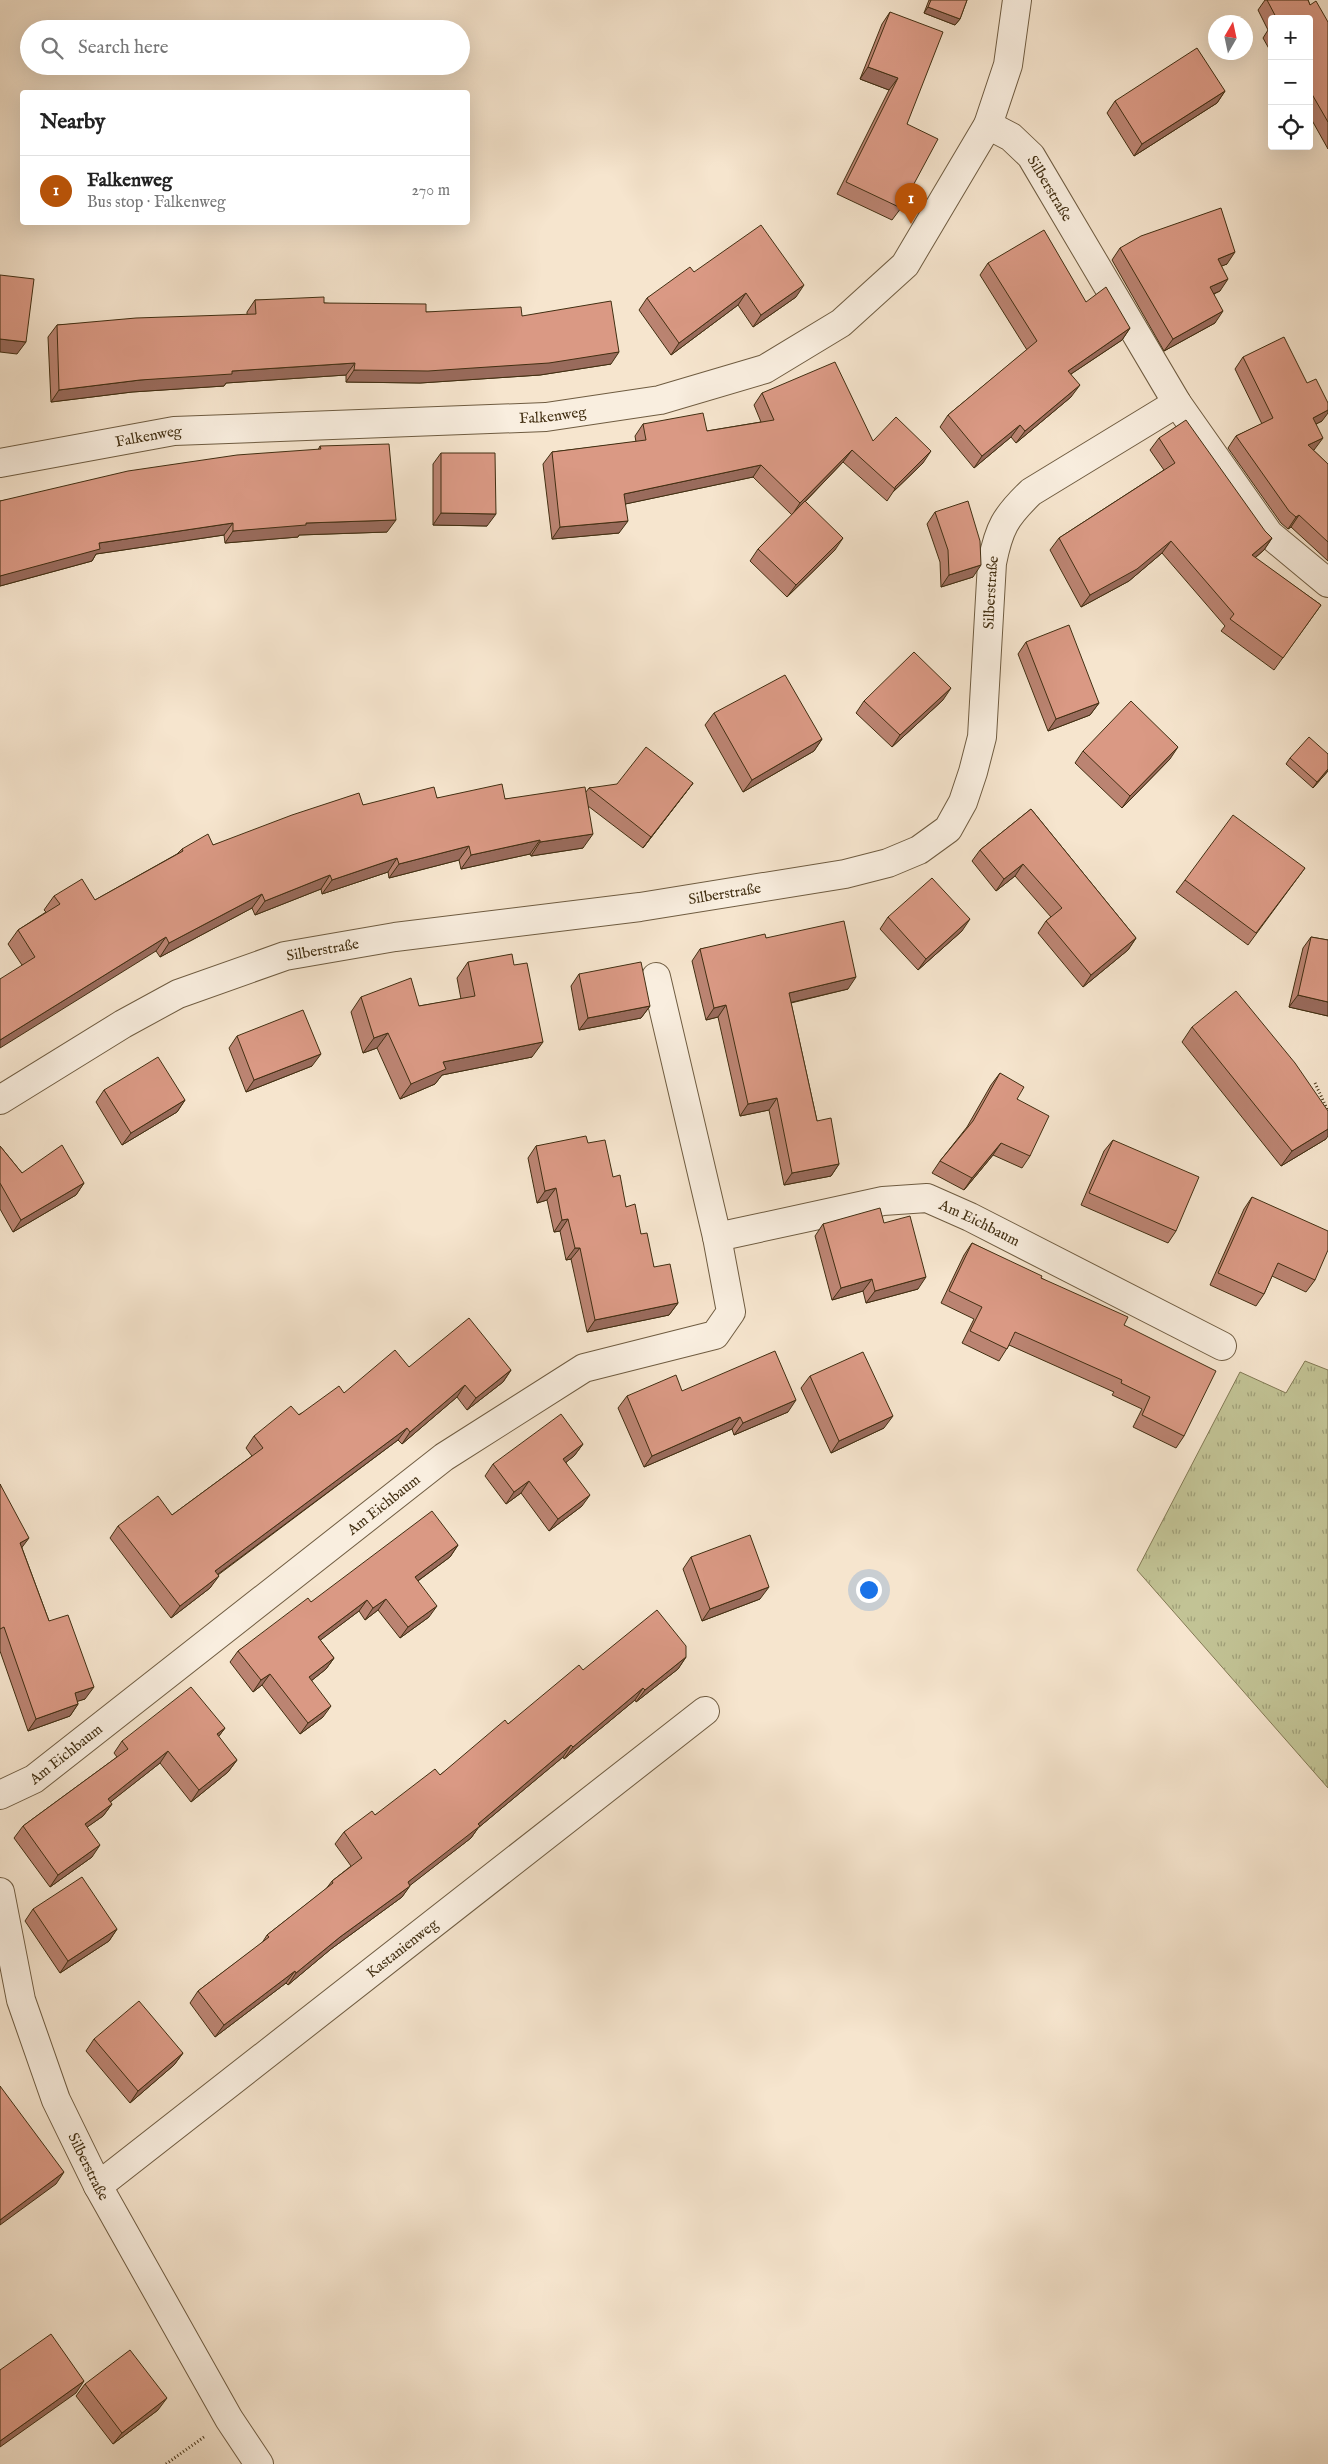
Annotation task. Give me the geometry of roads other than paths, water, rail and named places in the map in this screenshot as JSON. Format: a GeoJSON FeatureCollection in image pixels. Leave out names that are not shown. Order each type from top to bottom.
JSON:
{"type":"FeatureCollection","features":[{"type":"Feature","properties":{"kind":"street"},"geometry":{"type":"LineString","coordinates":[[988,125],[999,99],[1008,65],[1017,0]]}},
{"type":"Feature","properties":{"kind":"street","name":"Silberstraße"},"geometry":{"type":"LineString","coordinates":[[988,125],[1011,137],[1031,156],[1178,403],[1270,534],[1328,584]]}},
{"type":"Feature","properties":{"kind":"street","name":"Falkenweg"},"geometry":{"type":"LineString","coordinates":[[0,463],[174,432],[546,417],[660,400],[765,369],[841,324],[904,265],[976,149],[988,125]]}},
{"type":"Feature","properties":{"kind":"street","name":"Silberstraße"},"geometry":{"type":"LineString","coordinates":[[0,1100],[123,1024],[178,994],[286,956],[395,937],[640,907],[845,874],[888,863],[920,850],[948,829],[963,802],[973,772],[982,737],[992,563],[997,536],[1010,511],[1031,492],[1178,403]]}},
{"type":"Feature","properties":{"kind":"street","name":"Am Eichbaum"},"geometry":{"type":"LineString","coordinates":[[0,1795],[34,1779],[444,1456],[584,1368],[714,1335],[731,1312],[717,1237],[656,977]]}},
{"type":"Feature","properties":{"kind":"street","name":"Am Eichbaum"},"geometry":{"type":"LineString","coordinates":[[717,1237],[883,1200],[927,1198],[970,1217],[1222,1346]]}},
{"type":"Feature","properties":{"kind":"street","name":"Kastanienweg"},"geometry":{"type":"LineString","coordinates":[[98,2186],[705,1711]]}},
{"type":"Feature","properties":{"kind":"street","name":"Silberstraße"},"geometry":{"type":"LineString","coordinates":[[0,1892],[21,2000],[36,2048],[56,2100],[98,2186],[229,2419],[259,2464]]}},
{"type":"Feature","properties":{"kind":"place","name":"Falkenweg"},"geometry":{"type":"Point","coordinates":[911,224]}}]}
